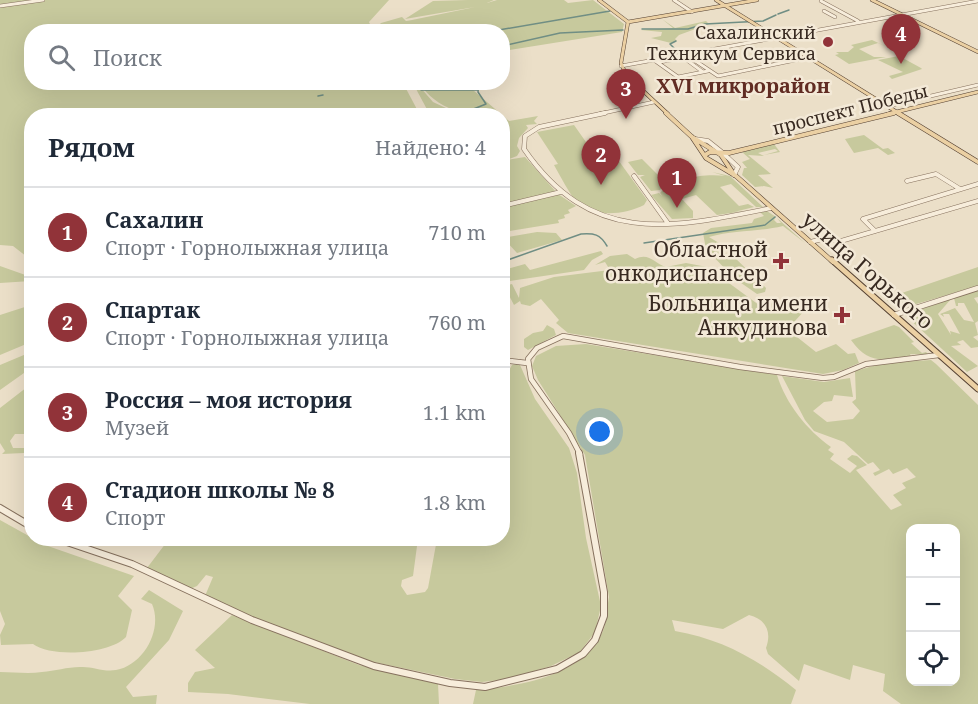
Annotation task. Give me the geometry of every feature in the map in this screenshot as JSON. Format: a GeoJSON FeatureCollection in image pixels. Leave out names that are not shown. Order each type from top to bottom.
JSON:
{"type":"FeatureCollection","features":[{"type":"Feature","properties":{"kind":"main road"},"geometry":{"type":"LineString","coordinates":[[599,0],[628,22],[757,0]]}},
{"type":"Feature","properties":{"kind":"main road"},"geometry":{"type":"LineString","coordinates":[[716,0],[978,162]]}},
{"type":"Feature","properties":{"kind":"main road"},"geometry":{"type":"LineString","coordinates":[[872,0],[978,52]]}},
{"type":"Feature","properties":{"kind":"main road"},"geometry":{"type":"LineString","coordinates":[[622,66],[621,60],[628,22]]}},
{"type":"Feature","properties":{"kind":"main road","name":"улица Горького"},"geometry":{"type":"LineString","coordinates":[[622,66],[626,75],[694,138],[724,155],[735,175]]}},
{"type":"Feature","properties":{"kind":"main road","name":"проспект Победы"},"geometry":{"type":"LineString","coordinates":[[706,157],[717,161],[724,155],[978,92]]}},
{"type":"Feature","properties":{"kind":"main road","name":"улица Горького"},"geometry":{"type":"LineString","coordinates":[[694,138],[706,157],[735,175],[978,389]]}},
{"type":"Feature","properties":{"kind":"main road"},"geometry":{"type":"LineString","coordinates":[[706,157],[710,152],[717,153]]}},
{"type":"Feature","properties":{"kind":"street"},"geometry":{"type":"LineString","coordinates":[[0,6],[43,0]]}},
{"type":"Feature","properties":{"kind":"street"},"geometry":{"type":"LineString","coordinates":[[674,0],[692,12]]}},
{"type":"Feature","properties":{"kind":"street"},"geometry":{"type":"LineString","coordinates":[[821,1],[859,21]]}},
{"type":"Feature","properties":{"kind":"street"},"geometry":{"type":"LineString","coordinates":[[659,62],[859,21],[978,1]]}},
{"type":"Feature","properties":{"kind":"street"},"geometry":{"type":"LineString","coordinates":[[824,11],[835,17]]}},
{"type":"Feature","properties":{"kind":"street"},"geometry":{"type":"LineString","coordinates":[[830,14],[841,12]]}},
{"type":"Feature","properties":{"kind":"street"},"geometry":{"type":"LineString","coordinates":[[686,56],[703,72]]}},
{"type":"Feature","properties":{"kind":"street"},"geometry":{"type":"LineString","coordinates":[[622,66],[686,56],[717,76],[810,57]]}},
{"type":"Feature","properties":{"kind":"street"},"geometry":{"type":"LineString","coordinates":[[621,60],[633,64]]}},
{"type":"Feature","properties":{"kind":"street"},"geometry":{"type":"LineString","coordinates":[[654,60],[678,77],[708,71]]}},
{"type":"Feature","properties":{"kind":"street"},"geometry":{"type":"LineString","coordinates":[[888,106],[978,85]]}},
{"type":"Feature","properties":{"kind":"street"},"geometry":{"type":"LineString","coordinates":[[654,102],[534,129],[523,139],[528,154],[561,192],[589,212],[628,222],[715,218],[771,208]]}},
{"type":"Feature","properties":{"kind":"street"},"geometry":{"type":"LineString","coordinates":[[694,138],[708,141],[730,159],[738,167],[735,175]]}},
{"type":"Feature","properties":{"kind":"street"},"geometry":{"type":"LineString","coordinates":[[907,182],[936,174],[960,189]]}},
{"type":"Feature","properties":{"kind":"street"},"geometry":{"type":"LineString","coordinates":[[634,176],[667,222]]}},
{"type":"Feature","properties":{"kind":"street"},"geometry":{"type":"LineString","coordinates":[[874,232],[863,219],[978,184]]}},
{"type":"Feature","properties":{"kind":"street"},"geometry":{"type":"LineString","coordinates":[[510,204],[561,192]]}},
{"type":"Feature","properties":{"kind":"street"},"geometry":{"type":"LineString","coordinates":[[810,242],[824,239],[841,241],[978,201]]}},
{"type":"Feature","properties":{"kind":"street"},"geometry":{"type":"LineString","coordinates":[[894,315],[978,288]]}},
{"type":"Feature","properties":{"kind":"street"},"geometry":{"type":"LineString","coordinates":[[79,546],[132,564],[252,620],[374,666],[450,683],[485,687],[556,669],[584,654],[595,640],[604,616],[604,592],[580,455],[569,433],[531,379],[527,363],[537,348],[563,336],[728,365],[823,378],[834,377],[866,364],[939,355]]}},
{"type":"Feature","properties":{"kind":"street"},"geometry":{"type":"LineString","coordinates":[[510,361],[527,363]]}},
{"type":"Feature","properties":{"kind":"street"},"geometry":{"type":"LineString","coordinates":[[0,508],[24,522]]}},
{"type":"Feature","properties":{"kind":"green space"},"geometry":{"type":"Polygon","coordinates":[[[0,0],[389,0],[369,22],[370,24],[24,24],[24,90],[407,90],[416,108],[24,108],[24,255],[13,246],[0,245],[0,0]]]}},
{"type":"Feature","properties":{"kind":"green space"},"geometry":{"type":"Polygon","coordinates":[[[494,0],[487,3],[497,0],[564,0],[568,3],[593,0],[624,24],[622,32],[510,50],[510,24],[380,24],[402,17],[406,21],[475,7],[405,19],[433,1],[494,0]]]}},
{"type":"Feature","properties":{"kind":"green space"},"geometry":{"type":"Polygon","coordinates":[[[662,19],[675,28],[706,21],[709,24],[679,35],[675,39],[677,41],[671,43],[651,38],[661,36],[662,32],[641,30],[673,28],[662,19]]]}},
{"type":"Feature","properties":{"kind":"green space"},"geometry":{"type":"Polygon","coordinates":[[[872,40],[887,47],[878,43],[859,49],[874,57],[886,57],[849,64],[835,55],[839,54],[836,52],[848,52],[854,47],[851,45],[872,40]]]}},
{"type":"Feature","properties":{"kind":"green space"},"geometry":{"type":"Polygon","coordinates":[[[899,56],[922,69],[892,79],[889,76],[903,72],[878,60],[899,56]]]}},
{"type":"Feature","properties":{"kind":"green space"},"geometry":{"type":"Polygon","coordinates":[[[417,90],[423,90],[433,102],[446,108],[426,108],[417,90]]]}},
{"type":"Feature","properties":{"kind":"green space"},"geometry":{"type":"Polygon","coordinates":[[[425,90],[473,90],[494,108],[448,108],[425,90]]]}},
{"type":"Feature","properties":{"kind":"green space"},"geometry":{"type":"Polygon","coordinates":[[[538,116],[534,121],[537,124],[526,125],[528,128],[519,138],[517,146],[520,151],[517,156],[510,159],[510,121],[538,116]]]}},
{"type":"Feature","properties":{"kind":"green space"},"geometry":{"type":"Polygon","coordinates":[[[574,125],[593,152],[611,150],[647,200],[644,205],[628,211],[601,213],[592,211],[577,202],[554,165],[558,164],[537,132],[574,125]]]}},
{"type":"Feature","properties":{"kind":"green space"},"geometry":{"type":"Polygon","coordinates":[[[864,135],[883,149],[888,148],[895,153],[888,155],[878,148],[854,153],[845,139],[864,135]]]}},
{"type":"Feature","properties":{"kind":"green space"},"geometry":{"type":"Polygon","coordinates":[[[774,144],[780,152],[764,155],[778,151],[775,149],[758,153],[764,156],[748,155],[771,174],[758,175],[773,188],[755,187],[742,175],[744,168],[747,168],[742,162],[750,159],[742,152],[774,144]]]}},
{"type":"Feature","properties":{"kind":"green space"},"geometry":{"type":"Polygon","coordinates":[[[525,157],[558,194],[576,206],[568,210],[570,213],[564,215],[565,218],[558,220],[559,223],[510,231],[510,160],[525,157]]]}},
{"type":"Feature","properties":{"kind":"green space"},"geometry":{"type":"Polygon","coordinates":[[[642,159],[666,183],[660,190],[651,191],[640,177],[645,175],[638,175],[628,162],[642,159]]]}},
{"type":"Feature","properties":{"kind":"green space"},"geometry":{"type":"Polygon","coordinates":[[[712,172],[730,176],[763,207],[756,207],[731,184],[720,187],[739,206],[748,204],[754,207],[734,212],[752,210],[717,215],[696,195],[682,199],[693,211],[693,218],[672,219],[651,195],[659,193],[662,196],[660,193],[681,180],[708,175],[725,176],[712,172]]]}},
{"type":"Feature","properties":{"kind":"green space"},"geometry":{"type":"Polygon","coordinates":[[[767,211],[776,217],[774,220],[777,223],[781,223],[777,218],[805,243],[783,226],[709,237],[719,243],[718,251],[733,256],[766,288],[765,292],[757,294],[734,278],[706,249],[703,233],[711,228],[752,223],[754,219],[764,216],[760,212],[767,211]]]}},
{"type":"Feature","properties":{"kind":"green space"},"geometry":{"type":"Polygon","coordinates":[[[537,232],[556,233],[562,240],[517,253],[510,246],[510,237],[537,232]]]}},
{"type":"Feature","properties":{"kind":"green space"},"geometry":{"type":"Polygon","coordinates":[[[601,251],[603,254],[592,260],[584,270],[510,281],[510,268],[525,264],[530,270],[601,251]]]}},
{"type":"Feature","properties":{"kind":"green space"},"geometry":{"type":"Polygon","coordinates":[[[627,254],[635,259],[648,257],[666,267],[686,263],[707,267],[759,305],[783,301],[794,302],[805,310],[794,322],[797,337],[816,352],[836,344],[848,354],[855,353],[859,363],[843,370],[823,374],[568,333],[556,323],[559,320],[541,299],[530,306],[521,304],[520,301],[514,305],[510,297],[510,284],[512,284],[519,298],[520,288],[554,277],[610,270],[605,262],[595,265],[610,256],[627,254]]]}},
{"type":"Feature","properties":{"kind":"green space"},"geometry":{"type":"Polygon","coordinates":[[[0,266],[24,275],[24,281],[0,283],[0,266]]]}},
{"type":"Feature","properties":{"kind":"green space"},"geometry":{"type":"Polygon","coordinates":[[[978,267],[978,286],[899,309],[887,300],[898,297],[896,295],[978,267]]]}},
{"type":"Feature","properties":{"kind":"green space"},"geometry":{"type":"Polygon","coordinates":[[[978,290],[978,297],[974,298],[978,304],[978,321],[975,323],[978,335],[973,337],[978,341],[978,347],[971,348],[963,340],[957,342],[961,345],[951,346],[978,366],[967,372],[905,315],[951,299],[938,314],[951,335],[950,331],[960,334],[949,314],[943,314],[944,317],[940,314],[955,308],[964,320],[974,322],[964,303],[958,303],[956,306],[954,298],[978,290]]]}},
{"type":"Feature","properties":{"kind":"green space"},"geometry":{"type":"Polygon","coordinates":[[[24,307],[24,345],[0,355],[0,315],[24,307]]]}},
{"type":"Feature","properties":{"kind":"green space"},"geometry":{"type":"Polygon","coordinates":[[[547,325],[554,329],[556,335],[528,350],[524,347],[524,339],[533,333],[543,331],[547,325]]]}},
{"type":"Feature","properties":{"kind":"green space"},"geometry":{"type":"Polygon","coordinates":[[[894,325],[914,342],[911,343],[922,353],[926,352],[929,355],[910,354],[911,356],[877,359],[864,354],[851,340],[894,325]]]}},
{"type":"Feature","properties":{"kind":"green space"},"geometry":{"type":"Polygon","coordinates":[[[586,344],[777,375],[798,416],[831,447],[828,450],[834,454],[830,459],[850,473],[857,466],[847,459],[852,455],[857,456],[867,465],[856,470],[891,510],[902,505],[893,495],[906,488],[902,483],[916,477],[907,468],[893,474],[889,469],[875,476],[873,473],[880,470],[873,462],[868,464],[844,442],[814,431],[805,420],[782,376],[824,382],[850,378],[853,397],[834,395],[832,401],[824,402],[813,411],[827,422],[853,419],[860,411],[852,402],[856,399],[855,371],[884,363],[931,360],[978,405],[978,704],[901,704],[883,691],[885,674],[853,665],[850,680],[804,664],[799,681],[768,654],[766,627],[760,620],[749,615],[723,629],[672,620],[675,631],[724,645],[768,669],[796,690],[791,704],[473,704],[476,690],[528,682],[546,677],[577,662],[590,651],[603,632],[606,622],[609,597],[585,455],[538,380],[532,366],[536,356],[556,346],[586,344]]]}},
{"type":"Feature","properties":{"kind":"green space"},"geometry":{"type":"Polygon","coordinates":[[[24,355],[24,373],[0,390],[0,365],[24,355]]]}},
{"type":"Feature","properties":{"kind":"green space"},"geometry":{"type":"Polygon","coordinates":[[[512,365],[520,365],[535,399],[569,448],[577,473],[586,538],[601,606],[595,632],[580,652],[551,666],[508,679],[482,682],[455,679],[369,661],[256,619],[205,596],[213,577],[206,575],[197,586],[190,589],[147,568],[164,546],[417,546],[413,576],[402,580],[401,586],[407,595],[425,592],[428,588],[436,546],[510,546],[510,369],[512,365]]]}},
{"type":"Feature","properties":{"kind":"green space"},"geometry":{"type":"Polygon","coordinates":[[[24,389],[24,434],[15,434],[10,441],[13,448],[24,448],[24,453],[2,454],[5,451],[0,443],[0,408],[24,389]]]}},
{"type":"Feature","properties":{"kind":"green space"},"geometry":{"type":"Polygon","coordinates":[[[0,520],[24,533],[24,546],[48,546],[134,576],[118,596],[132,610],[126,637],[107,647],[67,652],[53,651],[33,644],[1,645],[0,635],[5,624],[0,611],[0,520]]]}},
{"type":"Feature","properties":{"kind":"green space"},"geometry":{"type":"Polygon","coordinates":[[[149,590],[183,611],[169,640],[126,687],[133,697],[157,695],[156,704],[0,704],[0,672],[37,673],[84,667],[116,670],[135,661],[143,654],[153,635],[155,614],[152,604],[141,599],[149,590]]]}},
{"type":"Feature","properties":{"kind":"green space"},"geometry":{"type":"Polygon","coordinates":[[[232,615],[359,665],[438,684],[439,704],[310,704],[228,694],[188,692],[188,683],[195,672],[215,668],[195,650],[232,615]]]}},
{"type":"Feature","properties":{"kind":"waterway"},"geometry":{"type":"LineString","coordinates":[[778,14],[789,10]]}},
{"type":"Feature","properties":{"kind":"waterway"},"geometry":{"type":"LineString","coordinates":[[510,28],[610,11]]}},
{"type":"Feature","properties":{"kind":"waterway"},"geometry":{"type":"LineString","coordinates":[[642,29],[688,29],[705,24],[763,21],[776,15]]}},
{"type":"Feature","properties":{"kind":"waterway"},"geometry":{"type":"LineString","coordinates":[[510,44],[560,33],[623,30]]}},
{"type":"Feature","properties":{"kind":"waterway"},"geometry":{"type":"LineString","coordinates":[[667,55],[674,48],[670,44],[676,41]]}},
{"type":"Feature","properties":{"kind":"waterway"},"geometry":{"type":"LineString","coordinates":[[421,90],[477,90]]}},
{"type":"Feature","properties":{"kind":"waterway"},"geometry":{"type":"LineString","coordinates":[[476,108],[486,104],[478,90]]}},
{"type":"Feature","properties":{"kind":"waterway"},"geometry":{"type":"LineString","coordinates":[[318,96],[323,95]]}},
{"type":"Feature","properties":{"kind":"waterway"},"geometry":{"type":"LineString","coordinates":[[644,243],[765,225],[775,217]]}},
{"type":"Feature","properties":{"kind":"waterway"},"geometry":{"type":"LineString","coordinates":[[510,259],[581,234],[596,235],[607,246]]}},
{"type":"Feature","properties":{"kind":"place","name":"Сахалинский Техникум Сервиса"},"geometry":{"type":"Point","coordinates":[828,42]}},
{"type":"Feature","properties":{"kind":"place","name":"Стадион школы № 8"},"geometry":{"type":"Point","coordinates":[901,64]}},
{"type":"Feature","properties":{"kind":"place","name":"Россия – моя история"},"geometry":{"type":"Point","coordinates":[626,119]}},
{"type":"Feature","properties":{"kind":"place","name":"Спартак"},"geometry":{"type":"Point","coordinates":[601,185]}},
{"type":"Feature","properties":{"kind":"place","name":"Сахалин"},"geometry":{"type":"Point","coordinates":[677,208]}},
{"type":"Feature","properties":{"kind":"place","name":"Областной онкодиспансер"},"geometry":{"type":"Point","coordinates":[781,261]}},
{"type":"Feature","properties":{"kind":"place","name":"Больница имени Анкудинова"},"geometry":{"type":"Point","coordinates":[842,315]}},
{"type":"Feature","properties":{"kind":"district","name":"XVI микрорайон"},"geometry":{"type":"Point","coordinates":[743,85]}}]}
